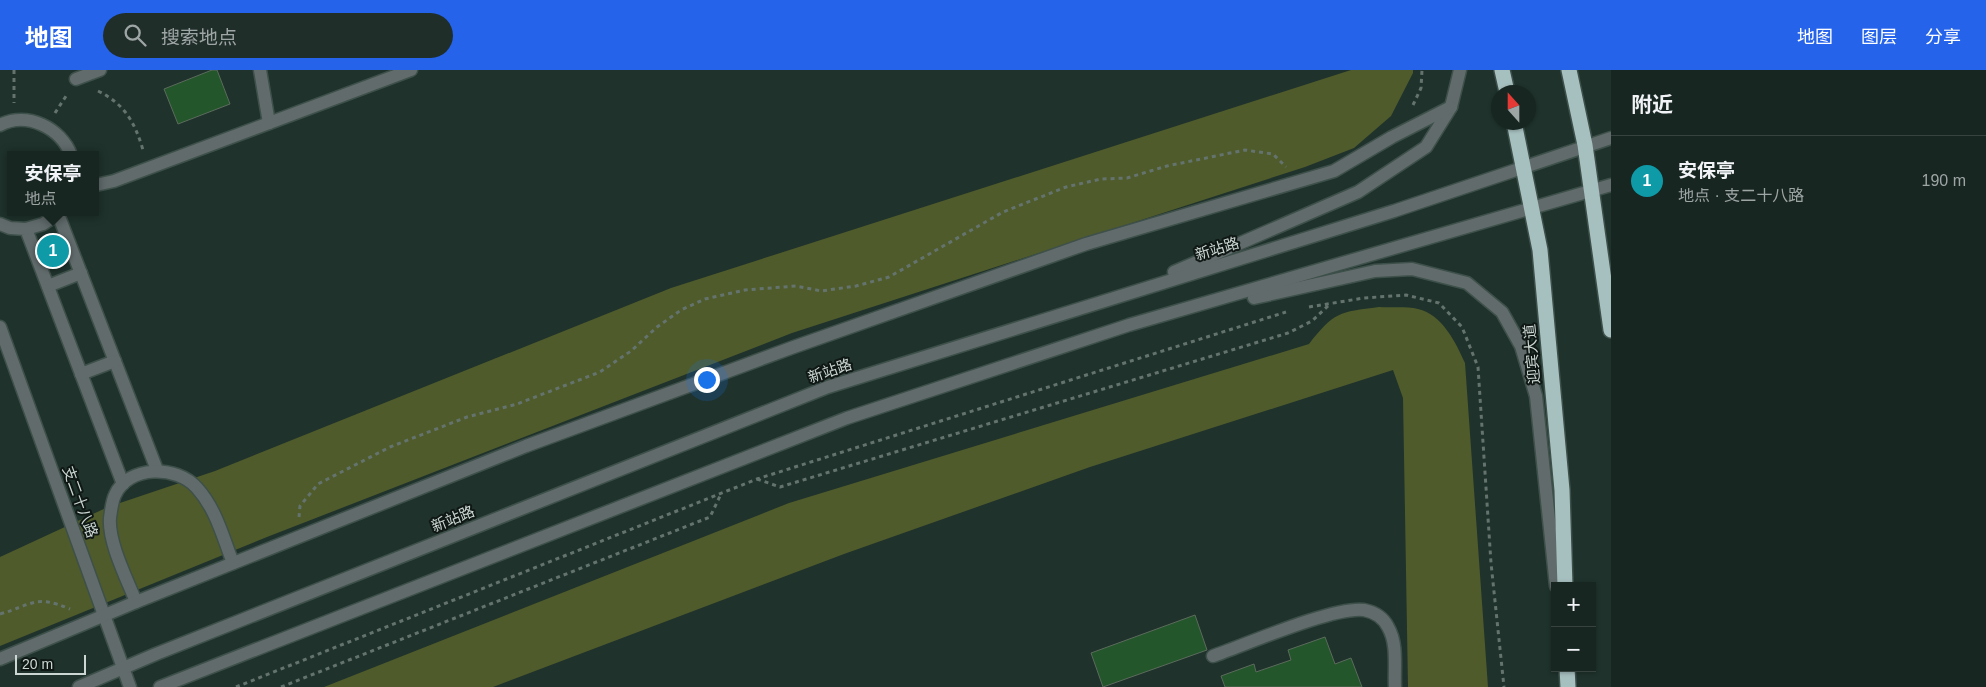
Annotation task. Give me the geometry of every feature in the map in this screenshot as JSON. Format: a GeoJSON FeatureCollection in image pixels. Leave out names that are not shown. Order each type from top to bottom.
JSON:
{"type":"FeatureCollection","features":[{"type":"Feature","properties":{"kind":"highway"},"geometry":{"type":"LineString","coordinates":[[1502,70],[1505,85]]}},
{"type":"Feature","properties":{"kind":"highway"},"geometry":{"type":"LineString","coordinates":[[1569,70],[1585,146],[1611,330]]}},
{"type":"Feature","properties":{"kind":"highway","name":"迎宾大道"},"geometry":{"type":"LineString","coordinates":[[1516,130],[1540,250],[1562,490],[1565,582]]}},
{"type":"Feature","properties":{"kind":"highway"},"geometry":{"type":"LineString","coordinates":[[1566,672],[1568,687]]}},
{"type":"Feature","properties":{"kind":"street"},"geometry":{"type":"LineString","coordinates":[[76,80],[100,70]]}},
{"type":"Feature","properties":{"kind":"street"},"geometry":{"type":"LineString","coordinates":[[260,70],[269,123]]}},
{"type":"Feature","properties":{"kind":"street"},"geometry":{"type":"LineString","coordinates":[[99,184],[149,168],[411,70]]}},
{"type":"Feature","properties":{"kind":"street"},"geometry":{"type":"LineString","coordinates":[[1115,298],[1358,192],[1426,147],[1451,107],[1460,70]]}},
{"type":"Feature","properties":{"kind":"street"},"geometry":{"type":"LineString","coordinates":[[0,659],[91,620],[526,446],[791,348],[1086,244],[1334,171],[1392,137],[1451,107]]}},
{"type":"Feature","properties":{"kind":"street"},"geometry":{"type":"LineString","coordinates":[[0,125],[15,121],[34,121],[58,134],[69,151]]}},
{"type":"Feature","properties":{"kind":"street","name":"新站路"},"geometry":{"type":"LineString","coordinates":[[79,687],[828,387],[1394,211],[1611,138]]}},
{"type":"Feature","properties":{"kind":"street"},"geometry":{"type":"LineString","coordinates":[[160,687],[847,418],[1130,325],[1611,185]]}},
{"type":"Feature","properties":{"kind":"street"},"geometry":{"type":"LineString","coordinates":[[0,224],[10,228],[26,229],[43,224],[55,216]]}},
{"type":"Feature","properties":{"kind":"street"},"geometry":{"type":"LineString","coordinates":[[60,216],[157,470]]}},
{"type":"Feature","properties":{"kind":"street"},"geometry":{"type":"LineString","coordinates":[[26,229],[122,484]]}},
{"type":"Feature","properties":{"kind":"street"},"geometry":{"type":"LineString","coordinates":[[1130,325],[1376,271],[1412,268],[1467,283],[1502,312],[1521,346],[1526,362],[1536,396],[1556,582]]}},
{"type":"Feature","properties":{"kind":"street"},"geometry":{"type":"LineString","coordinates":[[48,286],[81,273]]}},
{"type":"Feature","properties":{"kind":"street","name":"支二十八路"},"geometry":{"type":"LineString","coordinates":[[0,327],[130,687]]}},
{"type":"Feature","properties":{"kind":"street"},"geometry":{"type":"LineString","coordinates":[[81,374],[114,361]]}},
{"type":"Feature","properties":{"kind":"street"},"geometry":{"type":"LineString","coordinates":[[136,602],[111,533],[110,518],[114,496],[122,484],[138,475],[157,470],[176,474],[195,486],[210,503],[233,563]]}},
{"type":"Feature","properties":{"kind":"street"},"geometry":{"type":"LineString","coordinates":[[1213,656],[1336,612],[1363,610],[1376,613],[1387,625],[1394,640],[1395,687]]}},
{"type":"Feature","properties":{"kind":"path"},"geometry":{"type":"LineString","coordinates":[[14,70],[15,121]]}},
{"type":"Feature","properties":{"kind":"path"},"geometry":{"type":"LineString","coordinates":[[46,126],[76,80],[104,94],[124,107],[135,124],[149,168]]}},
{"type":"Feature","properties":{"kind":"path"},"geometry":{"type":"LineString","coordinates":[[297,538],[300,506],[318,484],[390,447],[467,417],[517,404],[600,372],[631,351],[657,327],[681,310],[705,299],[745,290],[796,286],[821,291],[873,282],[889,277],[1003,212],[1066,187],[1101,179],[1126,178],[1216,154],[1245,150],[1273,154],[1300,181]]}},
{"type":"Feature","properties":{"kind":"path"},"geometry":{"type":"LineString","coordinates":[[1304,308],[1406,294],[1438,303],[1462,327],[1478,367],[1491,563],[1504,687]]}},
{"type":"Feature","properties":{"kind":"path"},"geometry":{"type":"LineString","coordinates":[[757,479],[780,487],[1288,334],[1312,321],[1330,303]]}},
{"type":"Feature","properties":{"kind":"path"},"geometry":{"type":"LineString","coordinates":[[236,687],[757,479],[1295,309]]}},
{"type":"Feature","properties":{"kind":"path"},"geometry":{"type":"LineString","coordinates":[[281,687],[710,518],[722,493]]}},
{"type":"Feature","properties":{"kind":"path"},"geometry":{"type":"LineString","coordinates":[[0,614],[30,601],[50,602],[91,620]]}},
{"type":"Feature","properties":{"kind":"green space"},"geometry":{"type":"Polygon","coordinates":[[[1351,70],[1413,70],[1391,116],[1354,148],[1305,167],[792,333],[267,537],[0,646],[0,557],[108,507],[215,471],[671,288],[1351,70]]]}},
{"type":"Feature","properties":{"kind":"green space"},"geometry":{"type":"Polygon","coordinates":[[[1379,307],[1404,307],[1427,312],[1441,323],[1453,338],[1465,363],[1488,687],[1408,687],[1403,398],[1393,370],[1090,467],[844,554],[493,687],[324,687],[789,503],[1309,344],[1325,325],[1338,315],[1355,310],[1379,307]]]}},
{"type":"Feature","properties":{"kind":"building"},"geometry":{"type":"Polygon","coordinates":[[[212,70],[217,70],[230,104],[178,124],[164,89],[212,70]]]}},
{"type":"Feature","properties":{"kind":"building"},"geometry":{"type":"Polygon","coordinates":[[[56,238],[64,258],[49,263],[41,244],[56,238]]]}},
{"type":"Feature","properties":{"kind":"building"},"geometry":{"type":"Polygon","coordinates":[[[1195,615],[1207,650],[1103,687],[1091,653],[1195,615]]]}},
{"type":"Feature","properties":{"kind":"building"},"geometry":{"type":"Polygon","coordinates":[[[1325,637],[1335,664],[1351,658],[1362,687],[1225,687],[1221,676],[1254,664],[1256,672],[1291,660],[1288,650],[1325,637]]]}},
{"type":"Feature","properties":{"kind":"place","name":"安保亭"},"geometry":{"type":"Point","coordinates":[53,251]}}]}
